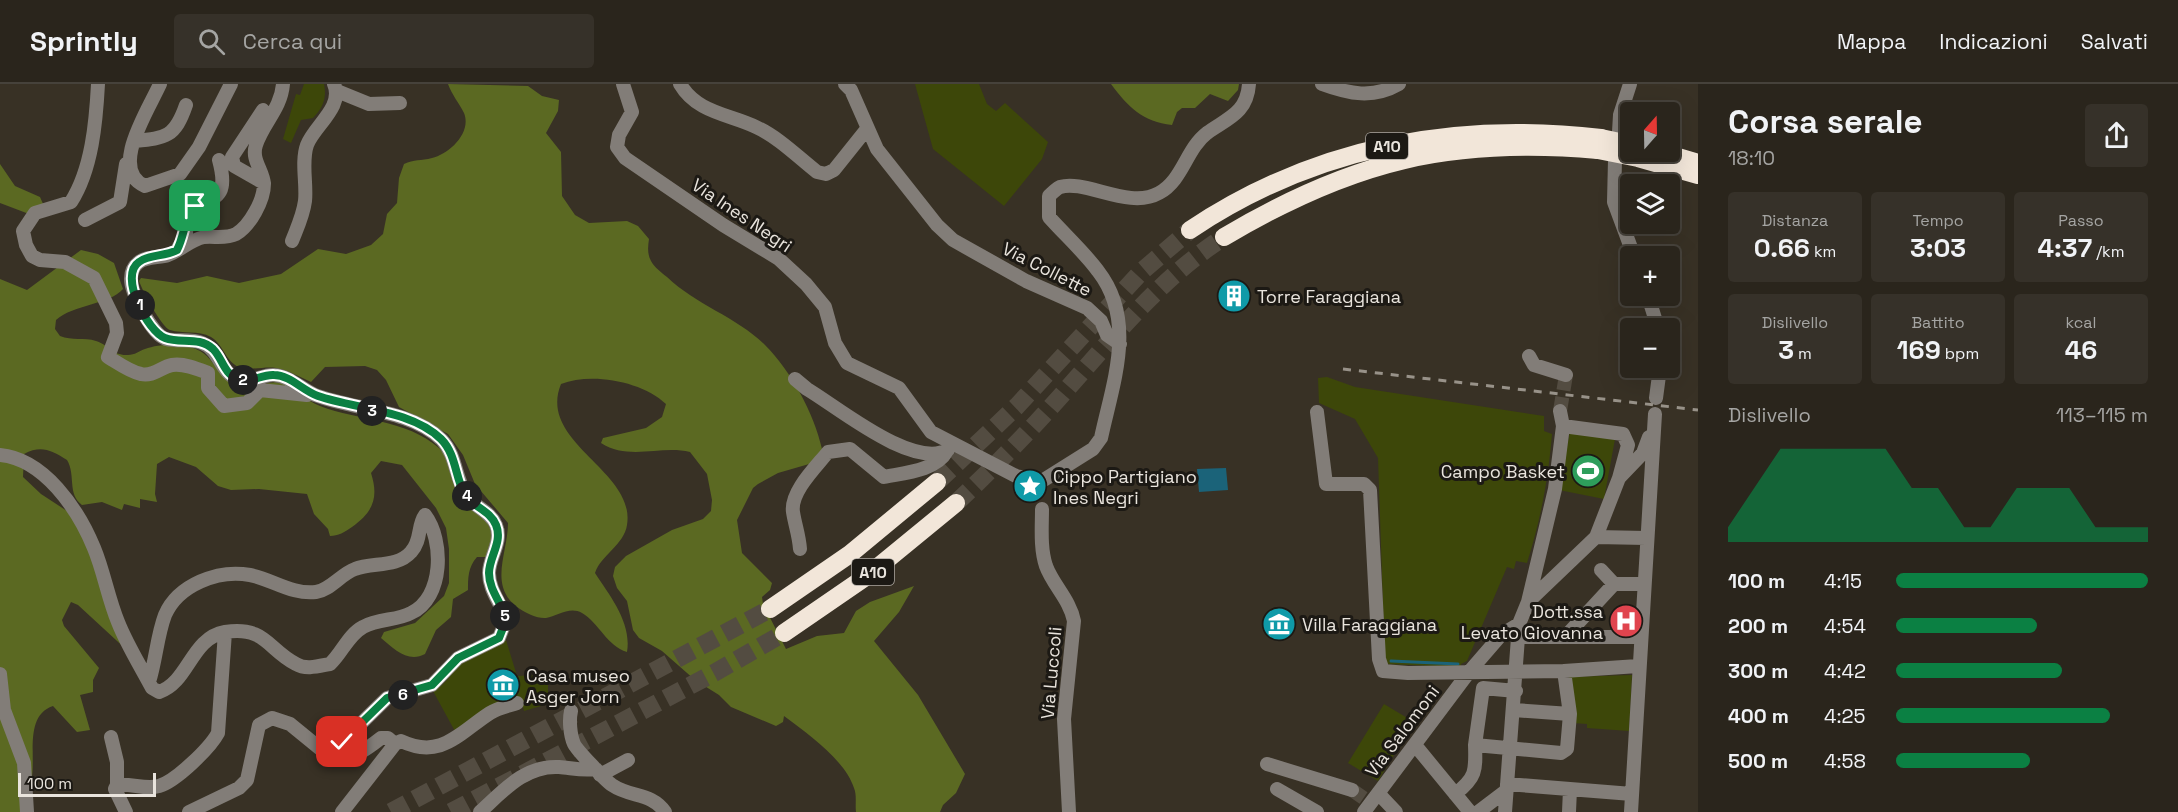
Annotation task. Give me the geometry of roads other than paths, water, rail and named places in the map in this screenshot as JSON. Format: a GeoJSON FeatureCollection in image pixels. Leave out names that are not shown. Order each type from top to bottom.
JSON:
{"type":"FeatureCollection","features":[{"type":"Feature","properties":{"kind":"highway","name":"A10"},"geometry":{"type":"LineString","coordinates":[[1190,230],[1227,207],[1335,160],[1385,146],[1430,137],[1498,132],[1599,144],[1698,175]]}},
{"type":"Feature","properties":{"kind":"highway","name":"A10"},"geometry":{"type":"LineString","coordinates":[[1224,237],[1269,210],[1316,188],[1368,169],[1412,157],[1494,146],[1599,144],[1620,135]]}},
{"type":"Feature","properties":{"kind":"highway"},"geometry":{"type":"LineString","coordinates":[[1680,158],[1698,163]]}},
{"type":"Feature","properties":{"kind":"highway","name":"A10"},"geometry":{"type":"LineString","coordinates":[[770,609],[850,554],[937,482]]}},
{"type":"Feature","properties":{"kind":"highway","name":"A10"},"geometry":{"type":"LineString","coordinates":[[784,633],[867,576],[956,504]]}},
{"type":"Feature","properties":{"kind":"street"},"geometry":{"type":"LineString","coordinates":[[98,84],[95,120],[79,190],[71,202],[35,213],[23,231],[26,245],[32,256],[40,260],[65,262],[94,278],[116,323],[117,333],[108,357],[132,371],[143,375],[158,372],[172,365],[194,367],[208,374],[208,388],[224,406],[247,404],[260,390],[321,397]]}},
{"type":"Feature","properties":{"kind":"street"},"geometry":{"type":"LineString","coordinates":[[160,84],[141,121],[129,162],[130,173],[136,182],[145,186],[180,174],[199,147],[231,84]]}},
{"type":"Feature","properties":{"kind":"street"},"geometry":{"type":"LineString","coordinates":[[283,84],[276,111],[256,146],[254,155],[264,183],[262,197],[247,223],[235,235],[198,239],[177,250],[139,261],[132,269],[131,287],[157,334],[167,339],[202,342],[213,349],[227,372],[239,380],[251,381],[274,375],[321,397],[415,424],[441,439],[449,449],[464,492],[470,500],[491,516],[496,526],[497,543],[489,573],[493,592],[506,620],[499,638],[458,658],[432,685],[387,698],[342,742],[324,754]]}},
{"type":"Feature","properties":{"kind":"street","name":"Via Ines Negri"},"geometry":{"type":"LineString","coordinates":[[623,84],[632,112],[620,135],[617,147],[625,158],[723,225],[779,259],[806,284],[825,308],[835,343],[847,363],[899,388],[931,432],[949,447],[1016,476],[1042,481],[1093,449],[1101,438],[1120,344]]}},
{"type":"Feature","properties":{"kind":"street"},"geometry":{"type":"LineString","coordinates":[[680,84],[699,105],[717,114],[756,127],[817,172],[826,174],[834,170],[866,130]]}},
{"type":"Feature","properties":{"kind":"street","name":"Via Collette"},"geometry":{"type":"LineString","coordinates":[[845,84],[851,90],[866,130],[877,149],[920,204],[953,240],[1026,281],[1087,308],[1101,321],[1107,335],[1120,344]]}},
{"type":"Feature","properties":{"kind":"street"},"geometry":{"type":"LineString","coordinates":[[1120,344],[1122,328],[1112,294],[1099,271],[1048,217],[1049,196],[1059,187],[1073,187],[1108,195],[1136,198],[1158,194],[1174,181],[1197,142],[1242,109],[1248,98],[1249,84]]}},
{"type":"Feature","properties":{"kind":"street"},"geometry":{"type":"LineString","coordinates":[[1322,84],[1354,94],[1377,94],[1399,84]]}},
{"type":"Feature","properties":{"kind":"street"},"geometry":{"type":"LineString","coordinates":[[1624,102],[1630,84]]}},
{"type":"Feature","properties":{"kind":"street"},"geometry":{"type":"LineString","coordinates":[[1632,102],[1637,84]]}},
{"type":"Feature","properties":{"kind":"street"},"geometry":{"type":"LineString","coordinates":[[335,87],[369,104],[400,103]]}},
{"type":"Feature","properties":{"kind":"street"},"geometry":{"type":"LineString","coordinates":[[335,87],[345,104],[377,115]]}},
{"type":"Feature","properties":{"kind":"street"},"geometry":{"type":"LineString","coordinates":[[292,241],[303,216],[306,146],[334,102],[335,87]]}},
{"type":"Feature","properties":{"kind":"street"},"geometry":{"type":"LineString","coordinates":[[135,141],[166,137],[173,131],[186,105]]}},
{"type":"Feature","properties":{"kind":"street"},"geometry":{"type":"LineString","coordinates":[[263,110],[232,157],[234,166],[264,183]]}},
{"type":"Feature","properties":{"kind":"street"},"geometry":{"type":"LineString","coordinates":[[85,220],[120,202],[133,121],[141,121]]}},
{"type":"Feature","properties":{"kind":"street"},"geometry":{"type":"LineString","coordinates":[[177,250],[186,233],[189,213],[195,206],[215,197],[221,189],[223,176],[219,160]]}},
{"type":"Feature","properties":{"kind":"street"},"geometry":{"type":"LineString","coordinates":[[1615,160],[1612,185],[1614,202],[1630,246]]}},
{"type":"Feature","properties":{"kind":"street"},"geometry":{"type":"LineString","coordinates":[[223,237],[247,213]]}},
{"type":"Feature","properties":{"kind":"street"},"geometry":{"type":"LineString","coordinates":[[1529,356],[1534,365],[1566,375]]}},
{"type":"Feature","properties":{"kind":"street"},"geometry":{"type":"LineString","coordinates":[[1656,398],[1659,378]]}},
{"type":"Feature","properties":{"kind":"street"},"geometry":{"type":"LineString","coordinates":[[795,379],[807,389],[908,451],[933,455],[949,447]]}},
{"type":"Feature","properties":{"kind":"street"},"geometry":{"type":"LineString","coordinates":[[1505,812],[1512,749],[1519,630],[1555,489],[1563,426],[1560,411]]}},
{"type":"Feature","properties":{"kind":"street"},"geometry":{"type":"LineString","coordinates":[[1317,412],[1326,484],[1364,484],[1370,490],[1379,659],[1383,670],[1408,673],[1564,671],[1638,666]]}},
{"type":"Feature","properties":{"kind":"street"},"geometry":{"type":"LineString","coordinates":[[1619,478],[1642,453],[1655,419],[1643,584],[1631,812]]}},
{"type":"Feature","properties":{"kind":"street"},"geometry":{"type":"LineString","coordinates":[[1528,602],[1596,537],[1619,478],[1628,445],[1623,434],[1563,426]]}},
{"type":"Feature","properties":{"kind":"street"},"geometry":{"type":"LineString","coordinates":[[800,549],[799,531],[793,511],[794,498],[828,452],[850,449],[884,477],[932,466],[949,447]]}},
{"type":"Feature","properties":{"kind":"street"},"geometry":{"type":"LineString","coordinates":[[0,455],[18,458],[34,466],[68,501],[94,547],[118,623],[149,682],[159,692],[172,686],[204,642],[213,634],[225,632],[247,631],[258,635],[297,665],[307,667],[330,664],[355,632],[362,627],[381,620],[409,615],[422,604],[434,589],[437,576],[437,534],[425,515],[422,520],[420,537],[410,554],[392,563],[354,569],[317,592],[301,591],[250,575],[204,579],[185,591],[166,612],[149,682]]}},
{"type":"Feature","properties":{"kind":"street"},"geometry":{"type":"LineString","coordinates":[[1634,461],[1651,464]]}},
{"type":"Feature","properties":{"kind":"street"},"geometry":{"type":"LineString","coordinates":[[1619,478],[1637,467],[1651,464]]}},
{"type":"Feature","properties":{"kind":"street","name":"Via Luccoli"},"geometry":{"type":"LineString","coordinates":[[1042,508],[1042,551],[1046,568],[1069,607],[1074,621],[1064,719],[1069,812]]}},
{"type":"Feature","properties":{"kind":"street"},"geometry":{"type":"LineString","coordinates":[[1596,537],[1646,538]]}},
{"type":"Feature","properties":{"kind":"street"},"geometry":{"type":"LineString","coordinates":[[1601,570],[1614,584],[1643,584]]}},
{"type":"Feature","properties":{"kind":"street"},"geometry":{"type":"LineString","coordinates":[[1565,637],[1614,584]]}},
{"type":"Feature","properties":{"kind":"street"},"geometry":{"type":"LineString","coordinates":[[1578,623],[1585,637]]}},
{"type":"Feature","properties":{"kind":"street"},"geometry":{"type":"LineString","coordinates":[[1519,630],[1565,637],[1640,637]]}},
{"type":"Feature","properties":{"kind":"street","name":"Via Salomoni"},"geometry":{"type":"LineString","coordinates":[[1364,812],[1415,745],[1465,672],[1501,635],[1519,630]]}},
{"type":"Feature","properties":{"kind":"street"},"geometry":{"type":"LineString","coordinates":[[117,785],[161,786],[198,759],[212,744],[218,733],[225,632]]}},
{"type":"Feature","properties":{"kind":"street"},"geometry":{"type":"LineString","coordinates":[[1475,745],[1561,753],[1567,750],[1570,714],[1564,671]]}},
{"type":"Feature","properties":{"kind":"street"},"geometry":{"type":"LineString","coordinates":[[0,674],[4,710],[24,763],[27,812]]}},
{"type":"Feature","properties":{"kind":"street"},"geometry":{"type":"LineString","coordinates":[[1452,812],[1463,803],[1474,776],[1475,745],[1483,687],[1516,691]]}},
{"type":"Feature","properties":{"kind":"street"},"geometry":{"type":"LineString","coordinates":[[342,812],[395,744],[401,741],[430,749],[461,736],[492,711],[517,703]]}},
{"type":"Feature","properties":{"kind":"street"},"geometry":{"type":"LineString","coordinates":[[1514,710],[1570,714]]}},
{"type":"Feature","properties":{"kind":"street"},"geometry":{"type":"LineString","coordinates":[[571,711],[573,742],[598,772],[612,785],[626,792],[651,798],[665,812]]}},
{"type":"Feature","properties":{"kind":"street"},"geometry":{"type":"LineString","coordinates":[[189,812],[239,788],[247,780],[259,725],[265,720],[280,719],[290,724],[334,760],[345,759],[366,750],[381,738],[388,738],[395,744]]}},
{"type":"Feature","properties":{"kind":"street"},"geometry":{"type":"LineString","coordinates":[[111,736],[117,762],[115,789],[126,812]]}},
{"type":"Feature","properties":{"kind":"street"},"geometry":{"type":"LineString","coordinates":[[1415,745],[1463,803]]}},
{"type":"Feature","properties":{"kind":"street"},"geometry":{"type":"LineString","coordinates":[[480,812],[535,768],[558,767],[598,772],[628,760]]}},
{"type":"Feature","properties":{"kind":"street"},"geometry":{"type":"LineString","coordinates":[[1267,764],[1352,790]]}},
{"type":"Feature","properties":{"kind":"street"},"geometry":{"type":"LineString","coordinates":[[1478,812],[1507,787],[1632,794]]}},
{"type":"Feature","properties":{"kind":"street"},"geometry":{"type":"LineString","coordinates":[[1277,789],[1317,812]]}},
{"type":"Feature","properties":{"kind":"street"},"geometry":{"type":"LineString","coordinates":[[1569,812],[1570,789]]}},
{"type":"Feature","properties":{"kind":"street"},"geometry":{"type":"LineString","coordinates":[[1378,793],[1396,812]]}},
{"type":"Feature","properties":{"kind":"water"},"geometry":{"type":"Polygon","coordinates":[[[1226,468],[1228,490],[1199,492],[1197,469],[1226,468]]]}},
{"type":"Feature","properties":{"kind":"waterway"},"geometry":{"type":"LineString","coordinates":[[1391,661],[1458,664]]}},
{"type":"Feature","properties":{"kind":"tunnel"},"geometry":{"type":"LineString","coordinates":[[937,482],[1017,406],[1141,272],[1190,230]]}},
{"type":"Feature","properties":{"kind":"tunnel"},"geometry":{"type":"LineString","coordinates":[[956,503],[1040,419],[1160,288],[1201,253],[1224,237]]}},
{"type":"Feature","properties":{"kind":"tunnel"},"geometry":{"type":"LineString","coordinates":[[1560,411],[1566,375]]}},
{"type":"Feature","properties":{"kind":"tunnel"},"geometry":{"type":"LineString","coordinates":[[391,812],[770,609]]}},
{"type":"Feature","properties":{"kind":"tunnel"},"geometry":{"type":"LineString","coordinates":[[451,812],[714,673],[784,633]]}},
{"type":"Feature","properties":{"kind":"tunnel"},"geometry":{"type":"LineString","coordinates":[[1352,790],[1371,803]]}},
{"type":"Feature","properties":{"kind":"railway"},"geometry":{"type":"LineString","coordinates":[[1343,369],[1698,410]]}},
{"type":"Feature","properties":{"kind":"place","name":"Torre Faraggiana"},"geometry":{"type":"Point","coordinates":[1234,296]}},
{"type":"Feature","properties":{"kind":"place","name":"Campo Basket"},"geometry":{"type":"Point","coordinates":[1588,471]}},
{"type":"Feature","properties":{"kind":"place","name":"Cippo Partigiano Ines Negri"},"geometry":{"type":"Point","coordinates":[1030,486]}},
{"type":"Feature","properties":{"kind":"place","name":"Dott.ssa Levato Giovanna"},"geometry":{"type":"Point","coordinates":[1626,621]}},
{"type":"Feature","properties":{"kind":"place","name":"Villa Faraggiana"},"geometry":{"type":"Point","coordinates":[1279,624]}},
{"type":"Feature","properties":{"kind":"place","name":"Casa museo Asger Jorn"},"geometry":{"type":"Point","coordinates":[503,685]}}]}
